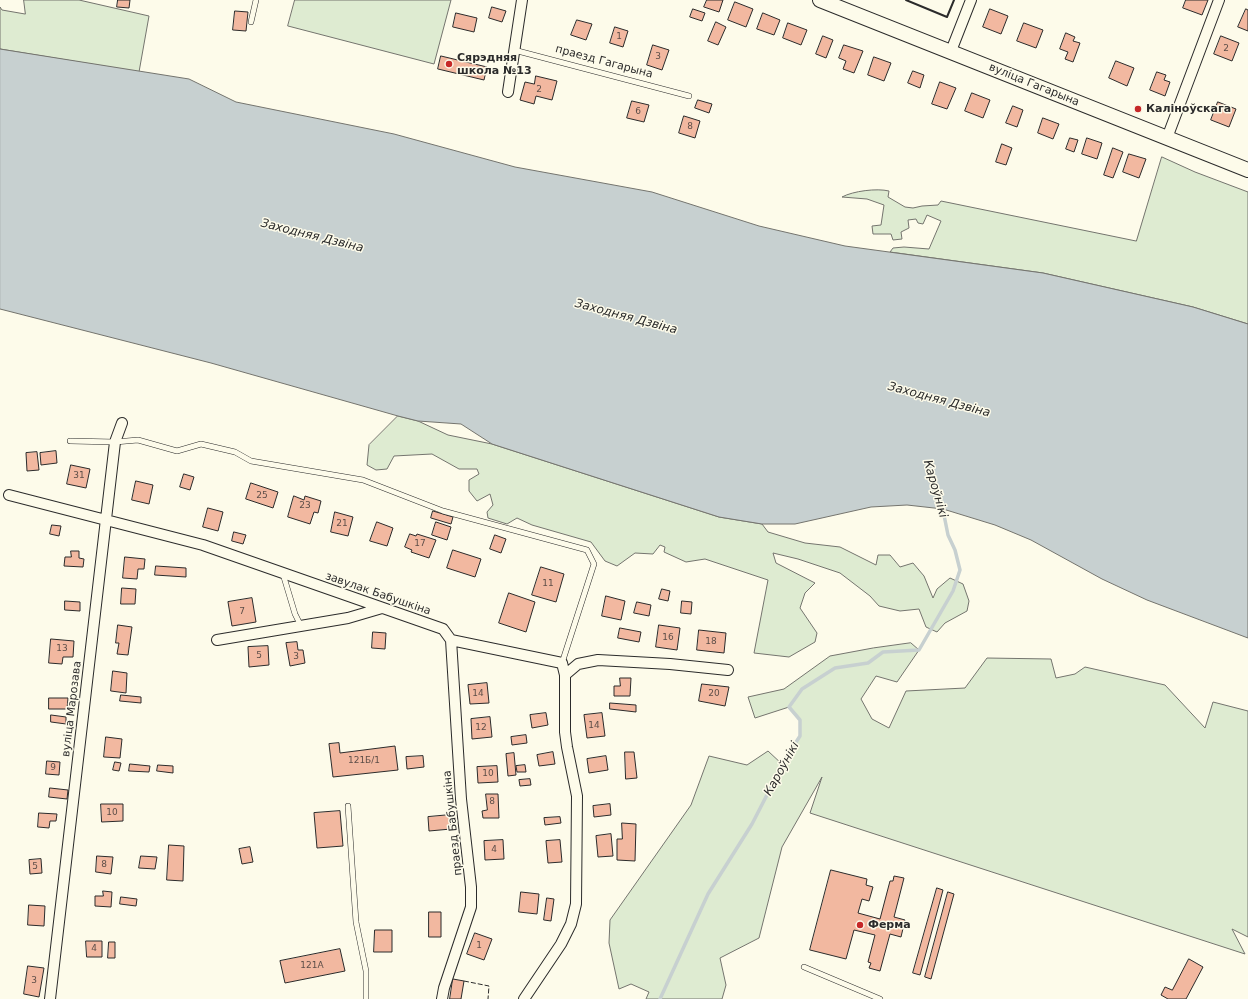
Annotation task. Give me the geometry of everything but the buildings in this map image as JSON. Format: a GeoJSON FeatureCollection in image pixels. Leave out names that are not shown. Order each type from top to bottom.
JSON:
{"type":"FeatureCollection","features":[{"type":"Feature","properties":{"kind":"main road","name":"вуліца Гагарына"},"geometry":{"type":"LineString","coordinates":[[820,0],[1248,170]]}},
{"type":"Feature","properties":{"kind":"street"},"geometry":{"type":"LineString","coordinates":[[508,92],[522,0]]}},
{"type":"Feature","properties":{"kind":"street"},"geometry":{"type":"LineString","coordinates":[[951,51],[971,0]]}},
{"type":"Feature","properties":{"kind":"street"},"geometry":{"type":"LineString","coordinates":[[1167,138],[1219,0]]}},
{"type":"Feature","properties":{"kind":"street","name":"вуліца Марозава"},"geometry":{"type":"LineString","coordinates":[[50,999],[115,442],[122,423]]}},
{"type":"Feature","properties":{"kind":"street","name":"завулак Бабушкіна"},"geometry":{"type":"LineString","coordinates":[[9,495],[202,545],[443,629],[451,640]]}},
{"type":"Feature","properties":{"kind":"street"},"geometry":{"type":"LineString","coordinates":[[217,640],[348,618],[382,608]]}},
{"type":"Feature","properties":{"kind":"street"},"geometry":{"type":"LineString","coordinates":[[451,640],[562,663],[565,675],[566,732],[577,796],[576,904],[571,924],[561,944],[524,999]]}},
{"type":"Feature","properties":{"kind":"street","name":"праезд Бабушкіна"},"geometry":{"type":"LineString","coordinates":[[442,999],[444,988],[471,907],[471,887],[461,799],[451,640]]}},
{"type":"Feature","properties":{"kind":"street"},"geometry":{"type":"LineString","coordinates":[[565,675],[578,664],[598,660],[670,664],[728,670]]}},
{"type":"Feature","properties":{"kind":"lane"},"geometry":{"type":"LineString","coordinates":[[251,22],[256,0]]}},
{"type":"Feature","properties":{"kind":"lane","name":"праезд Гагарына"},"geometry":{"type":"LineString","coordinates":[[514,50],[689,96]]}},
{"type":"Feature","properties":{"kind":"lane"},"geometry":{"type":"LineString","coordinates":[[70,441],[115,442],[138,440],[177,452],[201,444],[235,452],[251,461],[363,480],[443,511],[587,550],[594,564],[562,663]]}},
{"type":"Feature","properties":{"kind":"lane"},"geometry":{"type":"LineString","coordinates":[[283,573],[294,614],[302,626]]}},
{"type":"Feature","properties":{"kind":"lane"},"geometry":{"type":"LineString","coordinates":[[348,806],[356,922],[366,971],[366,999]]}},
{"type":"Feature","properties":{"kind":"lane"},"geometry":{"type":"LineString","coordinates":[[804,967],[880,999]]}},
{"type":"Feature","properties":{"kind":"green space"},"geometry":{"type":"Polygon","coordinates":[[[24,0],[79,0],[149,16],[139,72],[0,49],[0,7],[2,10],[25,14],[24,0]]]}},
{"type":"Feature","properties":{"kind":"green space"},"geometry":{"type":"Polygon","coordinates":[[[295,0],[451,0],[434,64],[288,26],[295,0]]]}},
{"type":"Feature","properties":{"kind":"green space"},"geometry":{"type":"Polygon","coordinates":[[[1162,157],[1195,172],[1248,192],[1248,324],[1193,307],[1043,273],[890,252],[893,248],[904,247],[929,249],[941,221],[927,215],[923,224],[918,223],[916,219],[908,220],[909,228],[901,232],[902,239],[893,240],[891,234],[873,234],[872,226],[881,225],[884,205],[867,199],[842,197],[859,192],[884,190],[889,191],[888,197],[905,207],[913,208],[938,205],[941,201],[1136,241],[1162,157]]]}},
{"type":"Feature","properties":{"kind":"green space"},"geometry":{"type":"Polygon","coordinates":[[[398,416],[418,421],[448,435],[492,444],[719,517],[762,524],[768,532],[805,543],[840,547],[876,565],[878,555],[890,555],[900,567],[913,563],[924,576],[933,598],[937,589],[950,578],[963,584],[969,601],[967,611],[945,623],[937,632],[926,627],[919,609],[900,611],[879,606],[870,596],[840,573],[798,559],[773,553],[776,563],[815,583],[805,593],[800,608],[817,633],[815,642],[789,657],[754,653],[768,580],[705,559],[686,562],[664,552],[665,547],[660,545],[653,554],[635,553],[617,566],[605,561],[591,542],[532,525],[517,518],[507,524],[488,518],[487,512],[493,505],[490,494],[477,501],[469,491],[469,480],[479,474],[477,469],[459,469],[432,454],[394,456],[387,469],[376,470],[367,465],[369,445],[398,416]]]}},
{"type":"Feature","properties":{"kind":"green space"},"geometry":{"type":"Polygon","coordinates":[[[911,643],[919,650],[897,682],[876,676],[861,699],[872,719],[889,728],[906,691],[965,688],[987,658],[1051,659],[1056,678],[1075,674],[1085,667],[1165,685],[1205,728],[1213,702],[1248,711],[1248,937],[1232,929],[1245,954],[810,813],[822,777],[782,847],[759,938],[720,958],[726,985],[722,999],[646,999],[649,992],[631,984],[619,989],[609,943],[610,920],[691,805],[709,756],[747,765],[768,751],[783,765],[800,736],[800,720],[789,707],[755,718],[748,697],[784,689],[830,656],[911,643]]]}},
{"type":"Feature","properties":{"kind":"water","name":"Заходняя Дзвіна"},"geometry":{"type":"Polygon","coordinates":[[[0,49],[189,79],[236,102],[394,134],[515,167],[652,192],[759,226],[845,246],[1043,273],[1193,307],[1248,324],[1248,638],[1147,600],[1102,579],[1031,540],[995,525],[943,509],[907,505],[871,507],[795,524],[762,524],[719,517],[492,444],[461,424],[418,421],[211,363],[0,309],[0,49]]]}},
{"type":"Feature","properties":{"kind":"waterway","name":"Кароўнікі"},"geometry":{"type":"LineString","coordinates":[[660,999],[708,894],[752,824],[787,756],[800,736],[800,720],[789,707],[802,689],[835,668],[868,663],[883,652],[919,650],[953,591],[960,570],[955,550],[948,535],[942,505]]}},
{"type":"Feature","properties":{"kind":"fence"},"geometry":{"type":"LineString","coordinates":[[464,981],[489,986],[488,999]]}},
{"type":"Feature","properties":{"kind":"wall"},"geometry":{"type":"LineString","coordinates":[[906,0],[947,17],[954,0]]}},
{"type":"Feature","properties":{"kind":"place","name":"Сярэдняя школа №13"},"geometry":{"type":"Point","coordinates":[449,64]}},
{"type":"Feature","properties":{"kind":"place","name":"Каліноўскага"},"geometry":{"type":"Point","coordinates":[1138,109]}},
{"type":"Feature","properties":{"kind":"place","name":"Ферма"},"geometry":{"type":"Point","coordinates":[860,925]}}]}
